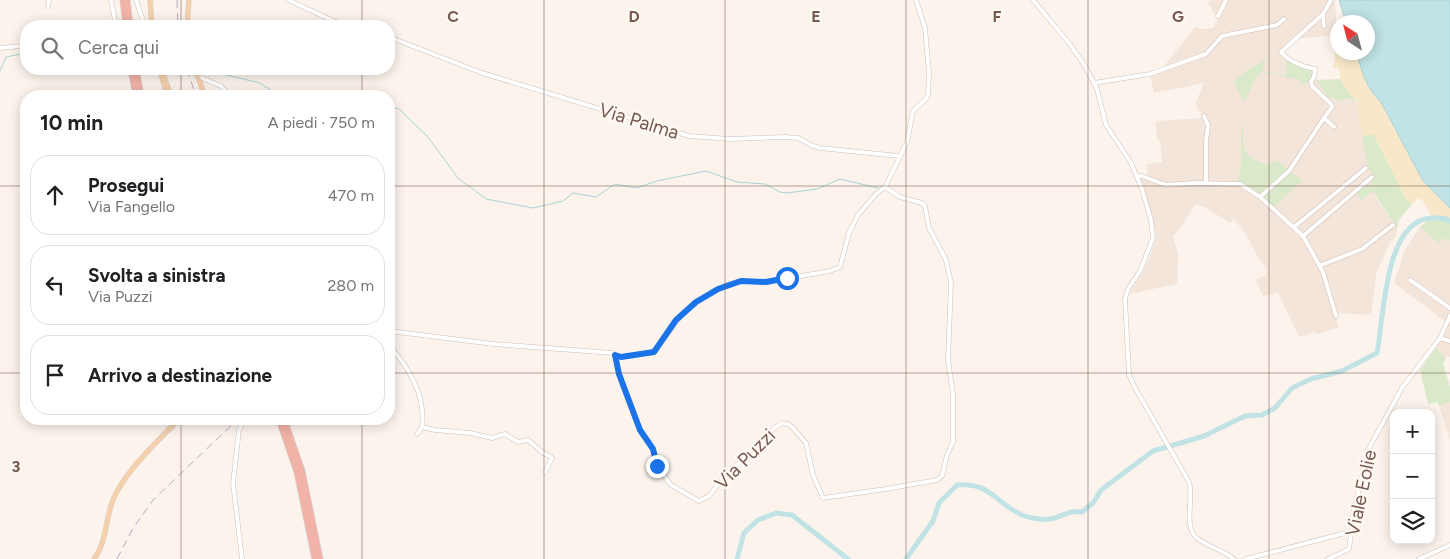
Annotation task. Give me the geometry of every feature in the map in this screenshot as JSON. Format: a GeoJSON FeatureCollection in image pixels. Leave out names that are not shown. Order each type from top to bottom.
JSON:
{"type":"FeatureCollection","features":[{"type":"Feature","properties":{"kind":"highway"},"geometry":{"type":"LineString","coordinates":[[123,0],[125,20]]}},
{"type":"Feature","properties":{"kind":"highway"},"geometry":{"type":"LineString","coordinates":[[127,0],[129,20]]}},
{"type":"Feature","properties":{"kind":"highway"},"geometry":{"type":"LineString","coordinates":[[134,75],[136,90]]}},
{"type":"Feature","properties":{"kind":"highway"},"geometry":{"type":"LineString","coordinates":[[135,75],[139,90]]}},
{"type":"Feature","properties":{"kind":"highway"},"geometry":{"type":"LineString","coordinates":[[281,425],[297,472],[315,559]]}},
{"type":"Feature","properties":{"kind":"highway"},"geometry":{"type":"LineString","coordinates":[[286,425],[302,471],[320,559]]}},
{"type":"Feature","properties":{"kind":"main road"},"geometry":{"type":"LineString","coordinates":[[187,20],[189,0]]}},
{"type":"Feature","properties":{"kind":"main road"},"geometry":{"type":"LineString","coordinates":[[151,1],[152,20]]}},
{"type":"Feature","properties":{"kind":"main road"},"geometry":{"type":"LineString","coordinates":[[162,75],[166,90]]}},
{"type":"Feature","properties":{"kind":"main road"},"geometry":{"type":"LineString","coordinates":[[163,75],[169,90]]}},
{"type":"Feature","properties":{"kind":"main road"},"geometry":{"type":"LineString","coordinates":[[197,76],[203,90]]}},
{"type":"Feature","properties":{"kind":"main road"},"geometry":{"type":"LineString","coordinates":[[94,559],[101,546],[113,500],[120,486],[173,425]]}},
{"type":"Feature","properties":{"kind":"street"},"geometry":{"type":"LineString","coordinates":[[48,6],[49,0]]}},
{"type":"Feature","properties":{"kind":"street"},"geometry":{"type":"LineString","coordinates":[[111,0],[115,20]]}},
{"type":"Feature","properties":{"kind":"street"},"geometry":{"type":"LineString","coordinates":[[136,0],[143,20]]}},
{"type":"Feature","properties":{"kind":"street"},"geometry":{"type":"LineString","coordinates":[[288,0],[332,20]]}},
{"type":"Feature","properties":{"kind":"street"},"geometry":{"type":"LineString","coordinates":[[395,332],[493,344],[609,352],[621,357],[654,352],[680,317],[696,302],[726,285],[741,281],[766,282],[837,269],[841,263],[846,238],[858,215],[876,194],[885,187],[907,142],[915,107],[926,98],[929,73],[925,28],[916,0]]}},
{"type":"Feature","properties":{"kind":"street"},"geometry":{"type":"LineString","coordinates":[[1033,0],[1069,43],[1094,83],[1106,125],[1137,176],[1151,220],[1153,234],[1146,260],[1124,299],[1129,374],[1191,487],[1190,522],[1192,532],[1198,539],[1233,558],[1245,559],[1345,533],[1350,534]]}},
{"type":"Feature","properties":{"kind":"street"},"geometry":{"type":"LineString","coordinates":[[1218,16],[1226,0]]}},
{"type":"Feature","properties":{"kind":"street"},"geometry":{"type":"LineString","coordinates":[[1260,197],[1289,171],[1332,107],[1312,86],[1311,82],[1315,69],[1297,63],[1281,52],[1323,14],[1331,0]]}},
{"type":"Feature","properties":{"kind":"street"},"geometry":{"type":"LineString","coordinates":[[1323,14],[1324,26]]}},
{"type":"Feature","properties":{"kind":"street"},"geometry":{"type":"LineString","coordinates":[[1094,83],[1150,74],[1206,54],[1222,36],[1277,25],[1284,19]]}},
{"type":"Feature","properties":{"kind":"street","name":"Via Palma"},"geometry":{"type":"LineString","coordinates":[[395,38],[482,73],[690,136],[729,139],[798,138],[820,148],[899,156]]}},
{"type":"Feature","properties":{"kind":"street"},"geometry":{"type":"LineString","coordinates":[[0,48],[20,46]]}},
{"type":"Feature","properties":{"kind":"street"},"geometry":{"type":"LineString","coordinates":[[197,76],[221,86],[225,90]]}},
{"type":"Feature","properties":{"kind":"street"},"geometry":{"type":"LineString","coordinates":[[1204,116],[1208,125],[1206,183]]}},
{"type":"Feature","properties":{"kind":"street"},"geometry":{"type":"LineString","coordinates":[[1324,118],[1334,127]]}},
{"type":"Feature","properties":{"kind":"street"},"geometry":{"type":"LineString","coordinates":[[1294,227],[1366,168]]}},
{"type":"Feature","properties":{"kind":"street"},"geometry":{"type":"LineString","coordinates":[[1137,176],[1166,184],[1240,184],[1260,197],[1303,236],[1320,266],[1331,306],[1336,316]]}},
{"type":"Feature","properties":{"kind":"street"},"geometry":{"type":"LineString","coordinates":[[1303,236],[1372,177]]}},
{"type":"Feature","properties":{"kind":"street","name":"Via Puzzi"},"geometry":{"type":"LineString","coordinates":[[615,355],[619,374],[640,430],[653,449],[657,466],[671,484],[698,502],[705,500],[724,477],[751,452],[766,434],[782,423],[792,427],[806,443],[813,475],[823,498],[886,489],[940,478],[953,442],[953,394],[948,360],[950,274],[946,260],[929,228],[925,206],[922,203],[900,197],[885,187]]}},
{"type":"Feature","properties":{"kind":"street"},"geometry":{"type":"LineString","coordinates":[[1320,266],[1362,249],[1393,225]]}},
{"type":"Feature","properties":{"kind":"street"},"geometry":{"type":"LineString","coordinates":[[1410,280],[1450,308]]}},
{"type":"Feature","properties":{"kind":"street","name":"Viale Eolie"},"geometry":{"type":"LineString","coordinates":[[1328,559],[1349,549],[1354,509],[1368,450],[1402,388],[1440,338],[1450,316]]}},
{"type":"Feature","properties":{"kind":"street"},"geometry":{"type":"LineString","coordinates":[[1440,338],[1450,341]]}},
{"type":"Feature","properties":{"kind":"street"},"geometry":{"type":"LineString","coordinates":[[395,353],[411,374],[422,406],[422,427],[418,434]]}},
{"type":"Feature","properties":{"kind":"street"},"geometry":{"type":"LineString","coordinates":[[241,425],[239,430],[233,483],[242,559]]}},
{"type":"Feature","properties":{"kind":"street"},"geometry":{"type":"LineString","coordinates":[[422,427],[470,433],[492,438],[505,434],[519,442],[528,440],[552,458],[545,472]]}},
{"type":"Feature","properties":{"kind":"street"},"geometry":{"type":"LineString","coordinates":[[1419,559],[1450,545]]}},
{"type":"Feature","properties":{"kind":"shaded area"},"geometry":{"type":"Polygon","coordinates":[[[1211,0],[1335,0],[1336,15],[1330,15],[1330,36],[1296,39],[1283,52],[1316,71],[1316,80],[1329,98],[1344,101],[1344,97],[1357,101],[1367,165],[1374,178],[1373,191],[1397,229],[1395,238],[1390,243],[1377,271],[1371,315],[1336,313],[1339,327],[1318,334],[1314,332],[1299,337],[1278,293],[1263,296],[1256,280],[1267,274],[1267,270],[1247,236],[1234,219],[1230,223],[1206,208],[1195,204],[1180,229],[1173,236],[1178,254],[1177,284],[1129,294],[1144,271],[1156,239],[1141,178],[1148,179],[1147,164],[1162,162],[1160,140],[1157,140],[1156,121],[1204,118],[1196,102],[1204,83],[1154,93],[1150,76],[1161,70],[1195,27],[1203,29],[1213,28],[1218,19],[1207,2],[1211,0]]]}},
{"type":"Feature","properties":{"kind":"shaded area"},"geometry":{"type":"Polygon","coordinates":[[[1420,227],[1438,243],[1446,238],[1450,241],[1450,357],[1447,356],[1446,358],[1433,345],[1446,322],[1394,283],[1405,250],[1420,227]]]}},
{"type":"Feature","properties":{"kind":"shaded area"},"geometry":{"type":"Polygon","coordinates":[[[1450,402],[1450,441],[1439,406],[1450,402]]]}},
{"type":"Feature","properties":{"kind":"green space"},"geometry":{"type":"Polygon","coordinates":[[[1287,59],[1314,70],[1310,81],[1304,84],[1296,79],[1261,72],[1253,83],[1246,100],[1243,101],[1234,81],[1265,60],[1262,71],[1286,76],[1287,59]]]}},
{"type":"Feature","properties":{"kind":"green space"},"geometry":{"type":"Polygon","coordinates":[[[1340,79],[1357,101],[1345,98],[1344,101],[1329,98],[1316,80],[1340,79]]]}},
{"type":"Feature","properties":{"kind":"green space"},"geometry":{"type":"Polygon","coordinates":[[[1241,127],[1244,128],[1244,147],[1249,155],[1266,165],[1273,161],[1278,162],[1289,170],[1260,195],[1257,194],[1257,191],[1255,193],[1238,182],[1241,164],[1241,127]]]}},
{"type":"Feature","properties":{"kind":"green space"},"geometry":{"type":"Polygon","coordinates":[[[1373,133],[1406,199],[1412,204],[1399,220],[1397,229],[1373,191],[1361,200],[1355,192],[1371,184],[1374,179],[1367,165],[1362,136],[1373,133]]]}},
{"type":"Feature","properties":{"kind":"green space"},"geometry":{"type":"Polygon","coordinates":[[[1290,171],[1302,181],[1274,207],[1262,197],[1290,171]]]}},
{"type":"Feature","properties":{"kind":"green space"},"geometry":{"type":"Polygon","coordinates":[[[1442,216],[1450,219],[1450,241],[1446,238],[1438,243],[1420,227],[1432,217],[1442,216]]]}},
{"type":"Feature","properties":{"kind":"green space"},"geometry":{"type":"Polygon","coordinates":[[[1436,348],[1446,358],[1443,364],[1450,387],[1450,402],[1439,406],[1437,402],[1428,404],[1420,370],[1436,348]]]}},
{"type":"Feature","properties":{"kind":"sand"},"geometry":{"type":"Polygon","coordinates":[[[1335,60],[1359,60],[1368,85],[1381,102],[1423,181],[1450,208],[1450,219],[1442,216],[1432,217],[1421,199],[1418,198],[1412,204],[1406,199],[1373,134],[1362,136],[1357,100],[1350,94],[1340,79],[1339,68],[1332,68],[1335,60]]]}},
{"type":"Feature","properties":{"kind":"water"},"geometry":{"type":"Polygon","coordinates":[[[1339,0],[1450,0],[1450,208],[1423,181],[1381,102],[1365,79],[1359,60],[1375,60],[1375,15],[1344,15],[1339,0]]]}},
{"type":"Feature","properties":{"kind":"waterway"},"geometry":{"type":"LineString","coordinates":[[0,71],[6,57],[20,54]]}},
{"type":"Feature","properties":{"kind":"waterway"},"geometry":{"type":"LineString","coordinates":[[226,75],[260,83],[270,90]]}},
{"type":"Feature","properties":{"kind":"waterway"},"geometry":{"type":"LineString","coordinates":[[395,108],[398,108],[427,136],[458,178],[486,199],[533,208],[563,201],[573,193],[596,197],[615,184],[636,188],[657,181],[706,171],[737,182],[765,184],[780,192],[787,193],[817,189],[840,179],[878,188]]}},
{"type":"Feature","properties":{"kind":"waterway"},"geometry":{"type":"LineString","coordinates":[[906,559],[933,521],[939,503],[957,485],[968,485],[985,490],[1013,510],[1032,518],[1049,519],[1077,511],[1082,512],[1093,503],[1101,490],[1153,451],[1204,436],[1245,416],[1262,415],[1275,408],[1292,388],[1311,379],[1342,371],[1377,353],[1389,274],[1395,253],[1404,235],[1415,223],[1431,218],[1444,218],[1450,221]]}},
{"type":"Feature","properties":{"kind":"waterway"},"geometry":{"type":"LineString","coordinates":[[737,559],[744,533],[758,520],[776,513],[792,515],[848,559]]}},
{"type":"Feature","properties":{"kind":"railway"},"geometry":{"type":"LineString","coordinates":[[177,0],[178,20]]}},
{"type":"Feature","properties":{"kind":"railway"},"geometry":{"type":"LineString","coordinates":[[189,75],[194,90]]}},
{"type":"Feature","properties":{"kind":"railway"},"geometry":{"type":"LineString","coordinates":[[117,559],[132,530],[153,500],[232,425]]}},
{"type":"Feature","properties":{"kind":"route"},"geometry":{"type":"LineString","coordinates":[[657,466],[653,449],[640,430],[619,374],[615,355],[621,357],[654,352],[676,320],[696,302],[726,285],[741,281],[766,282],[787,278]]}}]}
